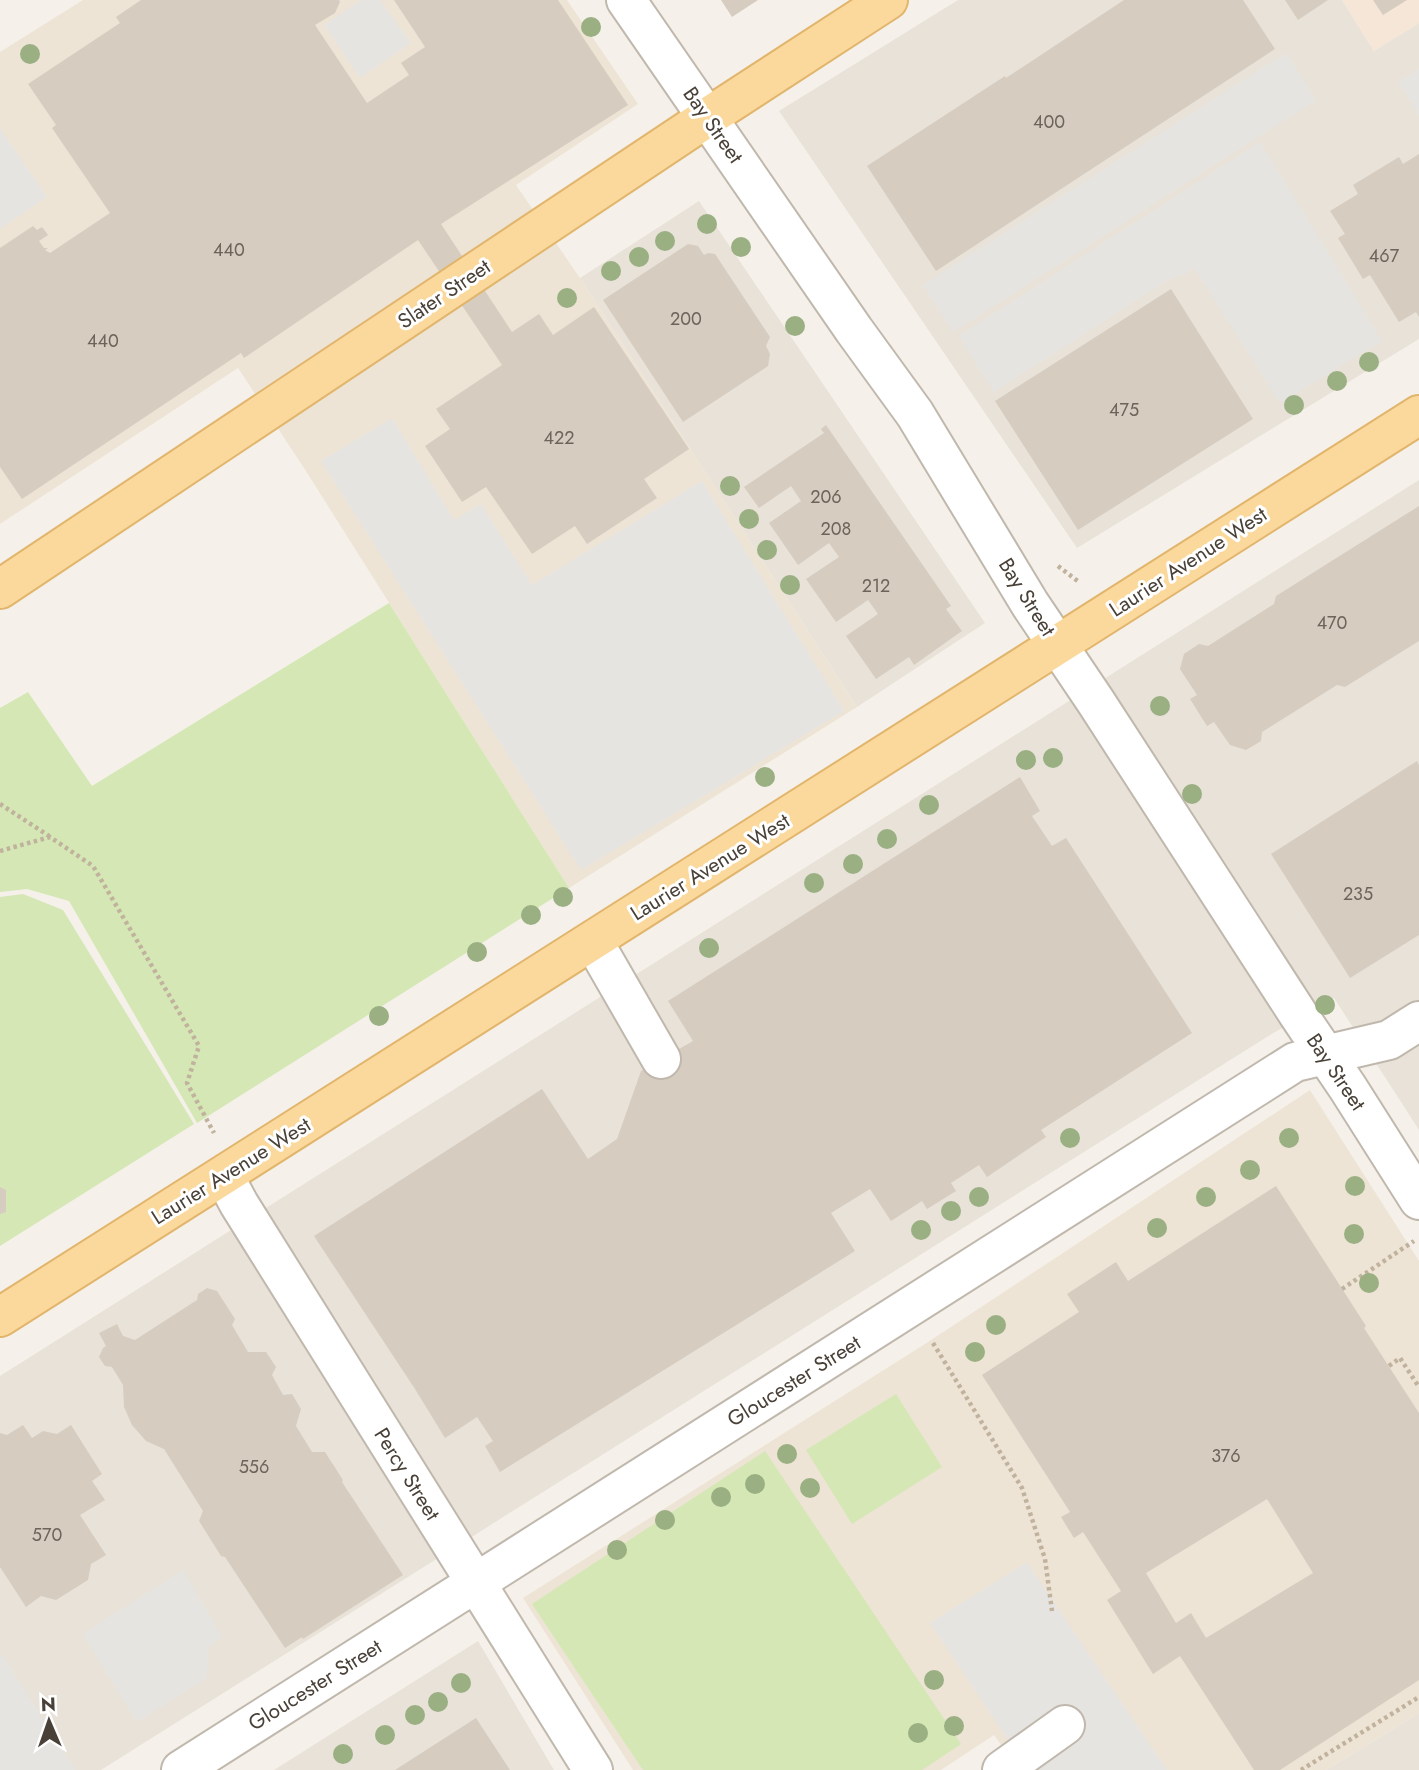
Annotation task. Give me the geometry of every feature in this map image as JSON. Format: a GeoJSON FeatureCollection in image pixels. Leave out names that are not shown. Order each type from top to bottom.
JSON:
{"type":"FeatureCollection","features":[{"type":"Feature","properties":{"kind":"main road","name":"Slater Street"},"geometry":{"type":"LineString","coordinates":[[0,589],[888,0]]}},
{"type":"Feature","properties":{"kind":"main road","name":"Laurier Avenue West"},"geometry":{"type":"LineString","coordinates":[[0,1317],[1419,415]]}},
{"type":"Feature","properties":{"kind":"street","name":"Bay Street"},"geometry":{"type":"LineString","coordinates":[[626,0],[915,414],[1030,604],[1419,1200]]}},
{"type":"Feature","properties":{"kind":"street"},"geometry":{"type":"LineString","coordinates":[[593,941],[662,1059]]}},
{"type":"Feature","properties":{"kind":"street","name":"Gloucester Street"},"geometry":{"type":"LineString","coordinates":[[181,1770],[1295,1062],[1389,1040],[1419,1021]]}},
{"type":"Feature","properties":{"kind":"street","name":"Percy Street"},"geometry":{"type":"LineString","coordinates":[[224,1176],[593,1770]]}},
{"type":"Feature","properties":{"kind":"street"},"geometry":{"type":"LineString","coordinates":[[1002,1770],[1065,1725]]}},
{"type":"Feature","properties":{"kind":"path"},"geometry":{"type":"LineString","coordinates":[[0,804],[93,866],[199,1045],[187,1083],[210,1126]]}},
{"type":"Feature","properties":{"kind":"path"},"geometry":{"type":"LineString","coordinates":[[0,851],[50,837]]}},
{"type":"Feature","properties":{"kind":"path"},"geometry":{"type":"LineString","coordinates":[[1342,1289],[1419,1237]]}},
{"type":"Feature","properties":{"kind":"path"},"geometry":{"type":"LineString","coordinates":[[906,1309],[927,1334],[1022,1488],[1045,1559],[1052,1611]]}},
{"type":"Feature","properties":{"kind":"path"},"geometry":{"type":"LineString","coordinates":[[1389,1366],[1400,1358],[1419,1387]]}},
{"type":"Feature","properties":{"kind":"path"},"geometry":{"type":"LineString","coordinates":[[1301,1770],[1419,1698]]}},
{"type":"Feature","properties":{"kind":"shaded area"},"geometry":{"type":"Polygon","coordinates":[[[83,0],[567,0],[638,104],[516,185],[580,278],[857,707],[569,888],[238,368],[0,524],[0,52],[83,0]]]}},
{"type":"Feature","properties":{"kind":"shaded area"},"geometry":{"type":"Polygon","coordinates":[[[361,0],[380,0],[411,43],[360,78],[324,25],[361,0]]]}},
{"type":"Feature","properties":{"kind":"shaded area"},"geometry":{"type":"Polygon","coordinates":[[[958,0],[1342,0],[1374,51],[1419,23],[1419,339],[1077,548],[779,111],[958,0]]]}},
{"type":"Feature","properties":{"kind":"shaded area"},"geometry":{"type":"Polygon","coordinates":[[[1342,0],[1419,0],[1419,23],[1374,51],[1342,0]]]}},
{"type":"Feature","properties":{"kind":"shaded area"},"geometry":{"type":"Polygon","coordinates":[[[1286,53],[1316,100],[953,332],[923,285],[1286,53]]]}},
{"type":"Feature","properties":{"kind":"shaded area"},"geometry":{"type":"Polygon","coordinates":[[[1419,69],[1419,115],[1399,82],[1419,69]]]}},
{"type":"Feature","properties":{"kind":"shaded area"},"geometry":{"type":"Polygon","coordinates":[[[0,128],[47,197],[0,229],[0,128]]]}},
{"type":"Feature","properties":{"kind":"shaded area"},"geometry":{"type":"Polygon","coordinates":[[[1260,142],[1382,341],[1280,403],[1195,269],[1166,281],[994,392],[959,336],[1260,142]]]}},
{"type":"Feature","properties":{"kind":"shaded area"},"geometry":{"type":"Polygon","coordinates":[[[699,201],[985,623],[857,707],[580,278],[699,201]]]}},
{"type":"Feature","properties":{"kind":"shaded area"},"geometry":{"type":"Polygon","coordinates":[[[392,418],[454,520],[481,504],[532,585],[702,481],[844,711],[581,870],[321,461],[392,418]]]}},
{"type":"Feature","properties":{"kind":"shaded area"},"geometry":{"type":"Polygon","coordinates":[[[1419,480],[1419,1130],[1334,998],[1270,1035],[101,1770],[0,1770],[0,1376],[1419,480]]]}},
{"type":"Feature","properties":{"kind":"shaded area"},"geometry":{"type":"Polygon","coordinates":[[[1310,1090],[1419,1261],[1419,1713],[1326,1770],[1019,1770],[994,1735],[941,1770],[633,1770],[523,1598],[928,1342],[1310,1090]]]}},
{"type":"Feature","properties":{"kind":"shaded area"},"geometry":{"type":"Polygon","coordinates":[[[1027,1562],[1167,1770],[1028,1770],[930,1623],[1027,1562]]]}},
{"type":"Feature","properties":{"kind":"shaded area"},"geometry":{"type":"Polygon","coordinates":[[[183,1570],[222,1637],[208,1648],[207,1678],[137,1722],[83,1634],[183,1570]]]}},
{"type":"Feature","properties":{"kind":"shaded area"},"geometry":{"type":"Polygon","coordinates":[[[478,1641],[554,1770],[274,1770],[478,1641]]]}},
{"type":"Feature","properties":{"kind":"shaded area"},"geometry":{"type":"Polygon","coordinates":[[[0,1652],[75,1770],[0,1770],[0,1652]]]}},
{"type":"Feature","properties":{"kind":"shaded area"},"geometry":{"type":"Polygon","coordinates":[[[1419,1713],[1419,1770],[1326,1770],[1419,1713]]]}},
{"type":"Feature","properties":{"kind":"green space"},"geometry":{"type":"Polygon","coordinates":[[[389,603],[569,888],[197,1123],[69,901],[27,889],[0,892],[0,708],[28,692],[92,786],[389,603]]]}},
{"type":"Feature","properties":{"kind":"green space"},"geometry":{"type":"Polygon","coordinates":[[[23,894],[63,910],[194,1124],[0,1246],[0,897],[23,894]]]}},
{"type":"Feature","properties":{"kind":"green space"},"geometry":{"type":"Polygon","coordinates":[[[896,1394],[942,1467],[852,1524],[806,1450],[896,1394]]]}},
{"type":"Feature","properties":{"kind":"green space"},"geometry":{"type":"Polygon","coordinates":[[[765,1451],[961,1744],[922,1770],[643,1770],[532,1604],[765,1451]]]}},
{"type":"Feature","properties":{"kind":"building"},"geometry":{"type":"Polygon","coordinates":[[[141,0],[339,0],[335,13],[315,25],[367,103],[409,75],[401,63],[425,47],[394,0],[558,0],[628,105],[441,224],[512,332],[539,314],[553,335],[594,307],[689,449],[644,479],[657,498],[587,544],[575,526],[532,554],[486,487],[462,502],[425,446],[450,429],[436,409],[502,365],[418,240],[244,358],[241,353],[22,499],[0,467],[0,248],[33,226],[37,230],[42,227],[48,235],[39,241],[50,253],[110,213],[52,128],[56,125],[28,84],[120,23],[116,17],[141,0]]]}},
{"type":"Feature","properties":{"kind":"building"},"geometry":{"type":"Polygon","coordinates":[[[721,0],[758,0],[732,17],[721,0]]]}},
{"type":"Feature","properties":{"kind":"building"},"geometry":{"type":"Polygon","coordinates":[[[1124,0],[1243,0],[1275,49],[936,271],[867,166],[1124,0]]]}},
{"type":"Feature","properties":{"kind":"building"},"geometry":{"type":"Polygon","coordinates":[[[1285,0],[1328,0],[1298,20],[1285,0]]]}},
{"type":"Feature","properties":{"kind":"building"},"geometry":{"type":"Polygon","coordinates":[[[1373,0],[1407,0],[1383,15],[1373,0]]]}},
{"type":"Feature","properties":{"kind":"building"},"geometry":{"type":"Polygon","coordinates":[[[1419,154],[1419,317],[1416,312],[1399,322],[1370,275],[1363,279],[1338,238],[1345,234],[1330,211],[1358,194],[1353,185],[1399,157],[1403,164],[1419,154]]]}},
{"type":"Feature","properties":{"kind":"building"},"geometry":{"type":"Polygon","coordinates":[[[688,244],[698,246],[704,255],[715,254],[770,337],[766,346],[770,354],[768,366],[683,422],[603,300],[688,244]]]}},
{"type":"Feature","properties":{"kind":"building"},"geometry":{"type":"Polygon","coordinates":[[[1171,289],[1253,419],[1078,530],[995,401],[1171,289]]]}},
{"type":"Feature","properties":{"kind":"building"},"geometry":{"type":"Polygon","coordinates":[[[826,425],[951,606],[946,609],[962,631],[914,665],[909,657],[876,679],[846,636],[878,614],[868,600],[836,622],[806,579],[839,557],[829,543],[798,565],[769,523],[801,501],[791,486],[759,508],[744,487],[824,433],[821,429],[826,425]]]}},
{"type":"Feature","properties":{"kind":"building"},"geometry":{"type":"Polygon","coordinates":[[[1419,506],[1419,641],[1345,687],[1337,685],[1262,732],[1261,741],[1246,750],[1230,745],[1214,722],[1207,726],[1190,699],[1197,695],[1180,669],[1184,654],[1199,644],[1208,646],[1274,604],[1276,596],[1419,506]]]}},
{"type":"Feature","properties":{"kind":"building"},"geometry":{"type":"Polygon","coordinates":[[[1417,761],[1419,935],[1350,978],[1271,854],[1417,761]]]}},
{"type":"Feature","properties":{"kind":"building"},"geometry":{"type":"Polygon","coordinates":[[[1020,777],[1040,811],[1032,816],[1052,846],[1066,838],[1192,1033],[1041,1130],[1046,1137],[987,1177],[979,1165],[951,1183],[956,1191],[927,1209],[922,1201],[891,1221],[870,1189],[831,1213],[855,1251],[500,1472],[485,1446],[493,1441],[477,1417],[445,1438],[314,1236],[542,1089],[588,1159],[617,1139],[641,1071],[693,1041],[668,1001],[1020,777]]]}},
{"type":"Feature","properties":{"kind":"building"},"geometry":{"type":"Polygon","coordinates":[[[1276,1186],[1419,1413],[1419,1680],[1280,1770],[1254,1770],[1180,1656],[1153,1674],[1107,1600],[1121,1591],[1083,1532],[1074,1538],[1061,1517],[1070,1512],[982,1375],[1079,1312],[1067,1294],[1116,1262],[1128,1281],[1276,1186]],[[1267,1499],[1146,1573],[1176,1623],[1191,1613],[1206,1638],[1313,1573],[1267,1499]]]}},
{"type":"Feature","properties":{"kind":"building"},"geometry":{"type":"Polygon","coordinates":[[[0,1187],[6,1190],[6,1212],[0,1214],[0,1187]]]}},
{"type":"Feature","properties":{"kind":"building"},"geometry":{"type":"Polygon","coordinates":[[[207,1288],[217,1291],[235,1319],[232,1325],[248,1352],[266,1352],[276,1367],[272,1375],[283,1395],[292,1394],[301,1409],[296,1426],[312,1452],[325,1452],[403,1575],[285,1648],[199,1521],[203,1511],[164,1449],[146,1441],[132,1425],[124,1407],[123,1385],[112,1367],[105,1366],[99,1357],[106,1346],[99,1333],[117,1324],[123,1336],[135,1340],[197,1300],[198,1294],[207,1288]]]}},
{"type":"Feature","properties":{"kind":"building"},"geometry":{"type":"Polygon","coordinates":[[[23,1425],[32,1438],[43,1431],[57,1434],[71,1425],[102,1474],[92,1481],[105,1500],[80,1515],[106,1555],[91,1564],[88,1580],[56,1600],[41,1596],[26,1607],[0,1567],[0,1433],[7,1435],[23,1425]]]}},
{"type":"Feature","properties":{"kind":"building"},"geometry":{"type":"Polygon","coordinates":[[[476,1718],[510,1770],[395,1770],[476,1718]]]}}]}
